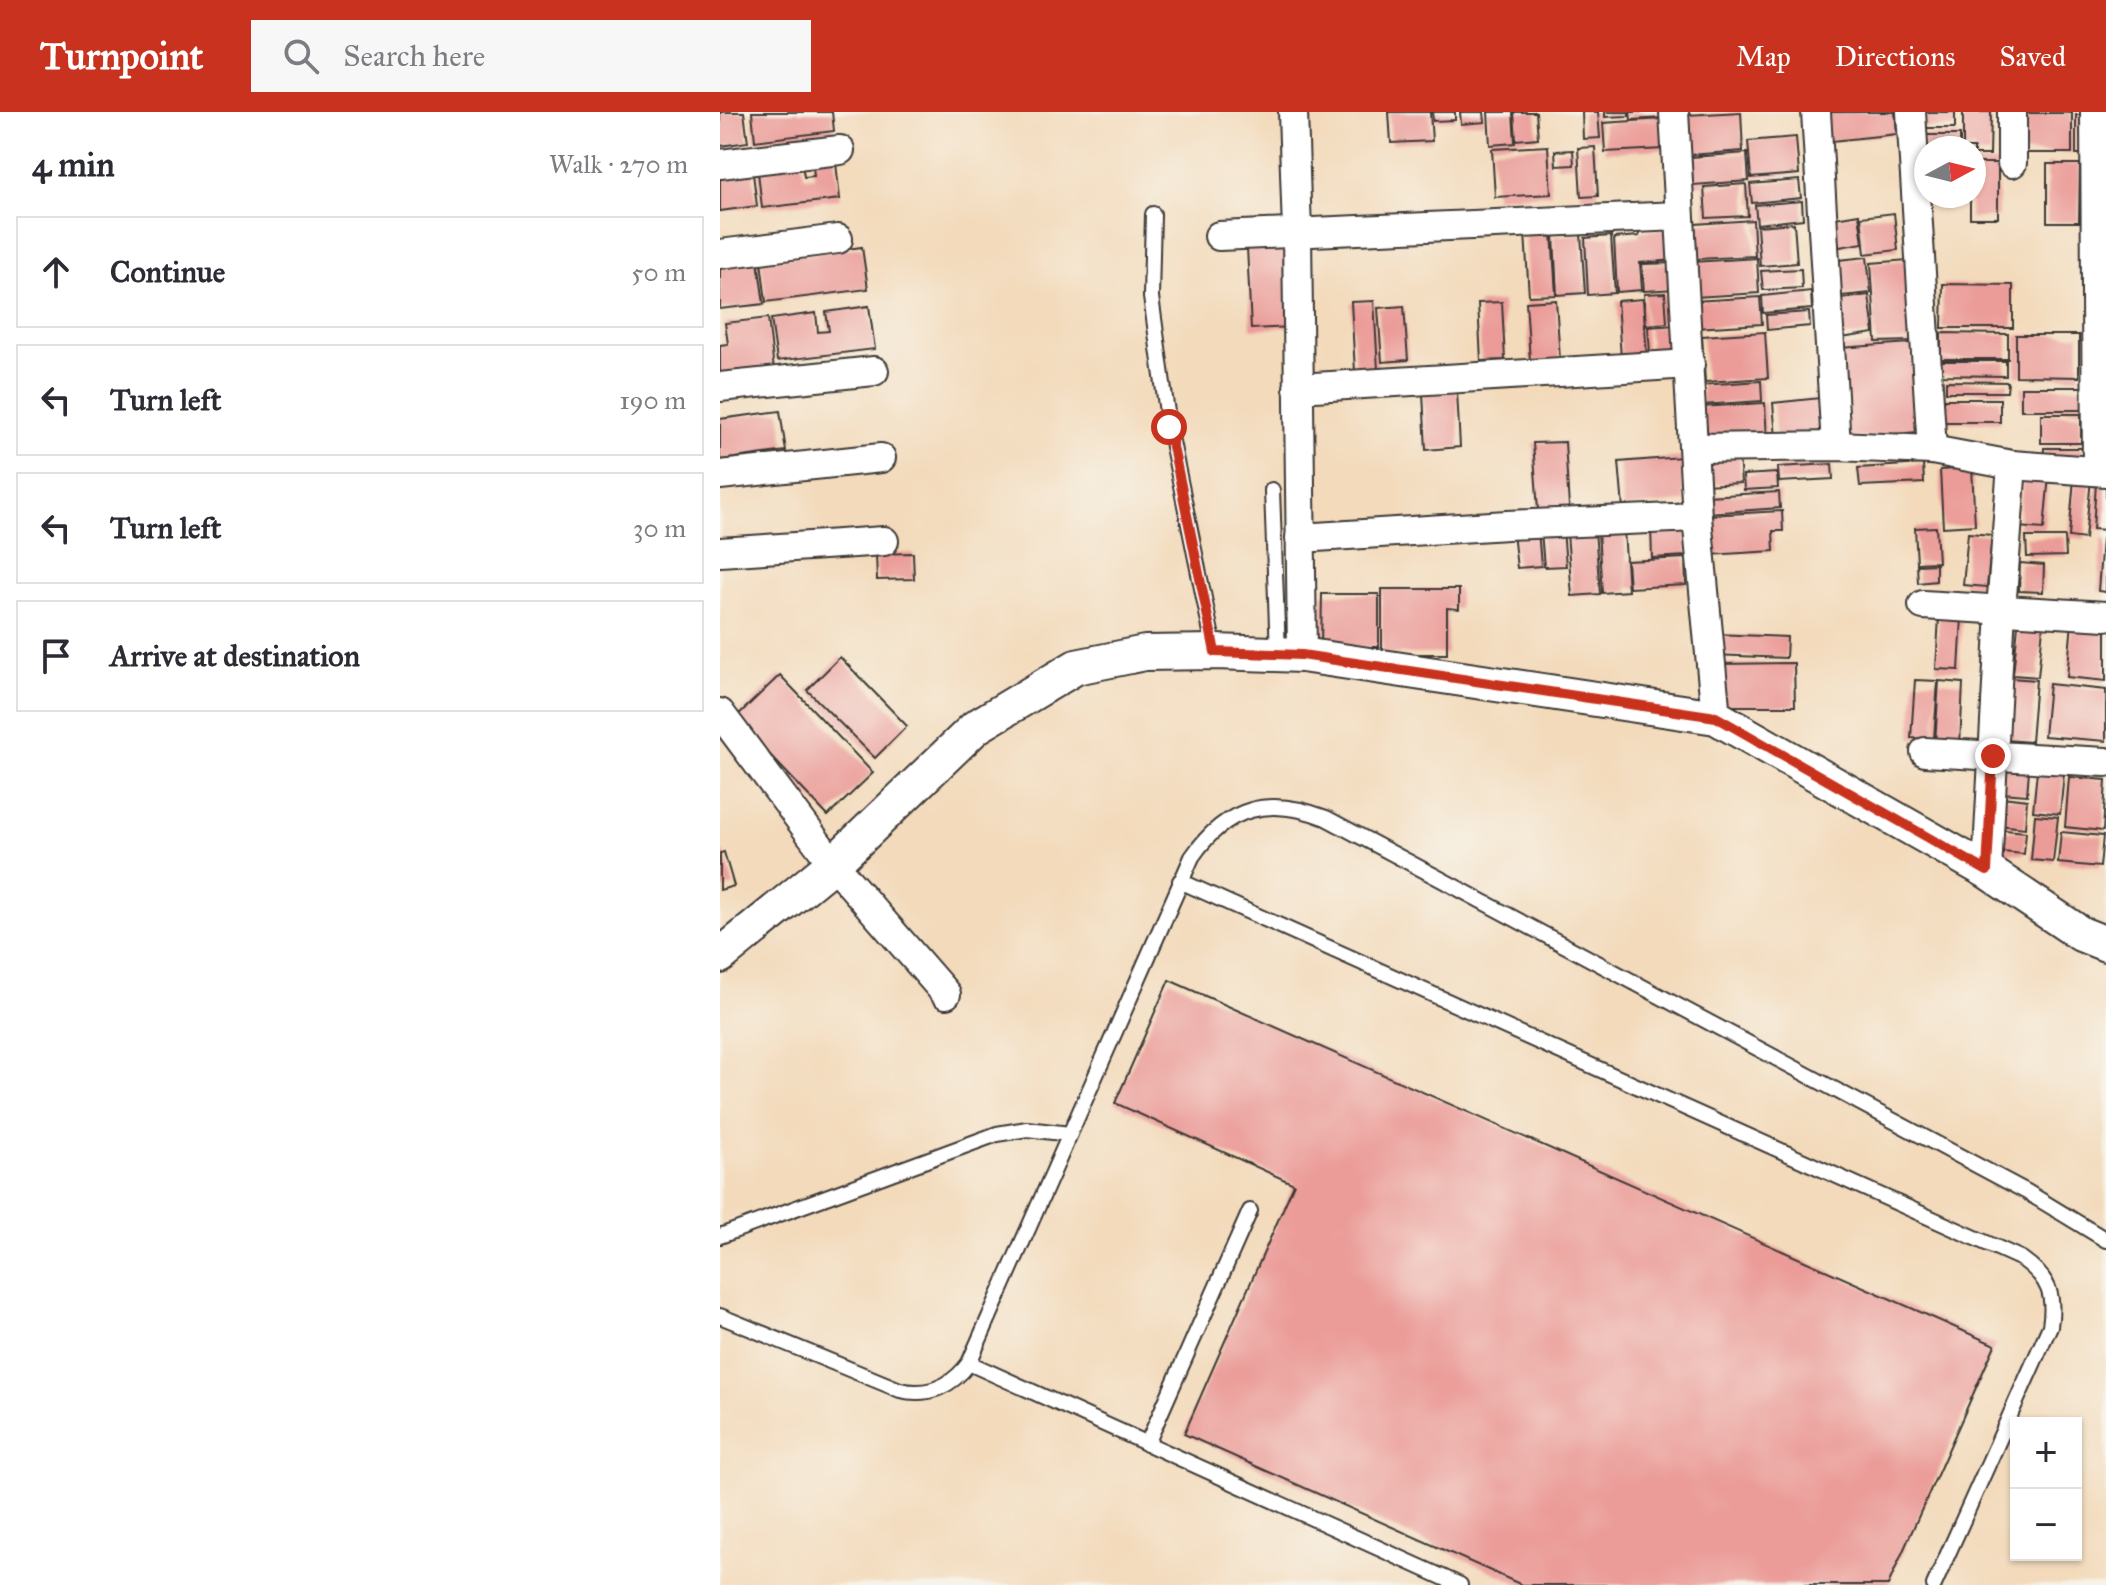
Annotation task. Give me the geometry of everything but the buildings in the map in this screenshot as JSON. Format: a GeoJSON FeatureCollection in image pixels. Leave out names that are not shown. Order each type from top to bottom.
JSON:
{"type":"FeatureCollection","features":[{"type":"Feature","properties":{"kind":"street"},"geometry":{"type":"LineString","coordinates":[[1290,655],[1300,538],[1293,112]]}},
{"type":"Feature","properties":{"kind":"street"},"geometry":{"type":"LineString","coordinates":[[1674,112],[1697,517],[1716,717]]}},
{"type":"Feature","properties":{"kind":"street"},"geometry":{"type":"LineString","coordinates":[[1816,112],[1836,446]]}},
{"type":"Feature","properties":{"kind":"street"},"geometry":{"type":"LineString","coordinates":[[1911,112],[1932,450]]}},
{"type":"Feature","properties":{"kind":"street"},"geometry":{"type":"LineString","coordinates":[[2012,112],[2012,163]]}},
{"type":"Feature","properties":{"kind":"street"},"geometry":{"type":"LineString","coordinates":[[1694,448],[1836,446],[1932,450],[2012,465],[2101,472],[2095,112]]}},
{"type":"Feature","properties":{"kind":"street"},"geometry":{"type":"LineString","coordinates":[[720,164],[840,150]]}},
{"type":"Feature","properties":{"kind":"street"},"geometry":{"type":"LineString","coordinates":[[1219,236],[1679,216]]}},
{"type":"Feature","properties":{"kind":"street"},"geometry":{"type":"LineString","coordinates":[[720,254],[838,239]]}},
{"type":"Feature","properties":{"kind":"street"},"geometry":{"type":"LineString","coordinates":[[1298,388],[1690,364]]}},
{"type":"Feature","properties":{"kind":"street"},"geometry":{"type":"LineString","coordinates":[[720,387],[874,371]]}},
{"type":"Feature","properties":{"kind":"street"},"geometry":{"type":"LineString","coordinates":[[720,475],[881,458]]}},
{"type":"Feature","properties":{"kind":"street"},"geometry":{"type":"LineString","coordinates":[[1987,871],[2012,465]]}},
{"type":"Feature","properties":{"kind":"street"},"geometry":{"type":"LineString","coordinates":[[1300,538],[1697,517]]}},
{"type":"Feature","properties":{"kind":"street"},"geometry":{"type":"LineString","coordinates":[[720,552],[884,541]]}},
{"type":"Feature","properties":{"kind":"street"},"geometry":{"type":"LineString","coordinates":[[1923,605],[2106,616]]}},
{"type":"Feature","properties":{"kind":"street"},"geometry":{"type":"LineString","coordinates":[[720,956],[833,864],[976,727],[1076,667],[1145,653],[1215,652],[1290,655],[1716,717],[1987,871],[2081,934],[2106,944]]}},
{"type":"Feature","properties":{"kind":"street"},"geometry":{"type":"LineString","coordinates":[[720,713],[833,864],[946,994]]}},
{"type":"Feature","properties":{"kind":"street"},"geometry":{"type":"LineString","coordinates":[[1925,752],[2106,762]]}},
{"type":"Feature","properties":{"kind":"lane"},"geometry":{"type":"LineString","coordinates":[[1153,214],[1151,297],[1169,427],[1215,652]]}},
{"type":"Feature","properties":{"kind":"lane"},"geometry":{"type":"LineString","coordinates":[[1272,490],[1290,655]]}},
{"type":"Feature","properties":{"kind":"lane"},"geometry":{"type":"LineString","coordinates":[[720,1316],[900,1390],[930,1392],[959,1377],[969,1363],[1192,857],[1218,825],[1241,813],[1263,807],[1305,810],[1326,818],[2013,1185],[2106,1240]]}},
{"type":"Feature","properties":{"kind":"lane"},"geometry":{"type":"LineString","coordinates":[[1180,881],[2008,1253],[2035,1268],[2046,1280],[2051,1294],[2053,1309],[2050,1326],[1934,1585]]}},
{"type":"Feature","properties":{"kind":"lane"},"geometry":{"type":"LineString","coordinates":[[720,1236],[997,1134],[1027,1129],[1070,1134]]}},
{"type":"Feature","properties":{"kind":"lane"},"geometry":{"type":"LineString","coordinates":[[1147,1444],[1250,1211]]}},
{"type":"Feature","properties":{"kind":"lane"},"geometry":{"type":"LineString","coordinates":[[969,1363],[1460,1585]]}},
{"type":"Feature","properties":{"kind":"route"},"geometry":{"type":"LineString","coordinates":[[1169,427],[1215,652],[1302,655],[1716,717],[1987,871],[1993,756]]}}]}
